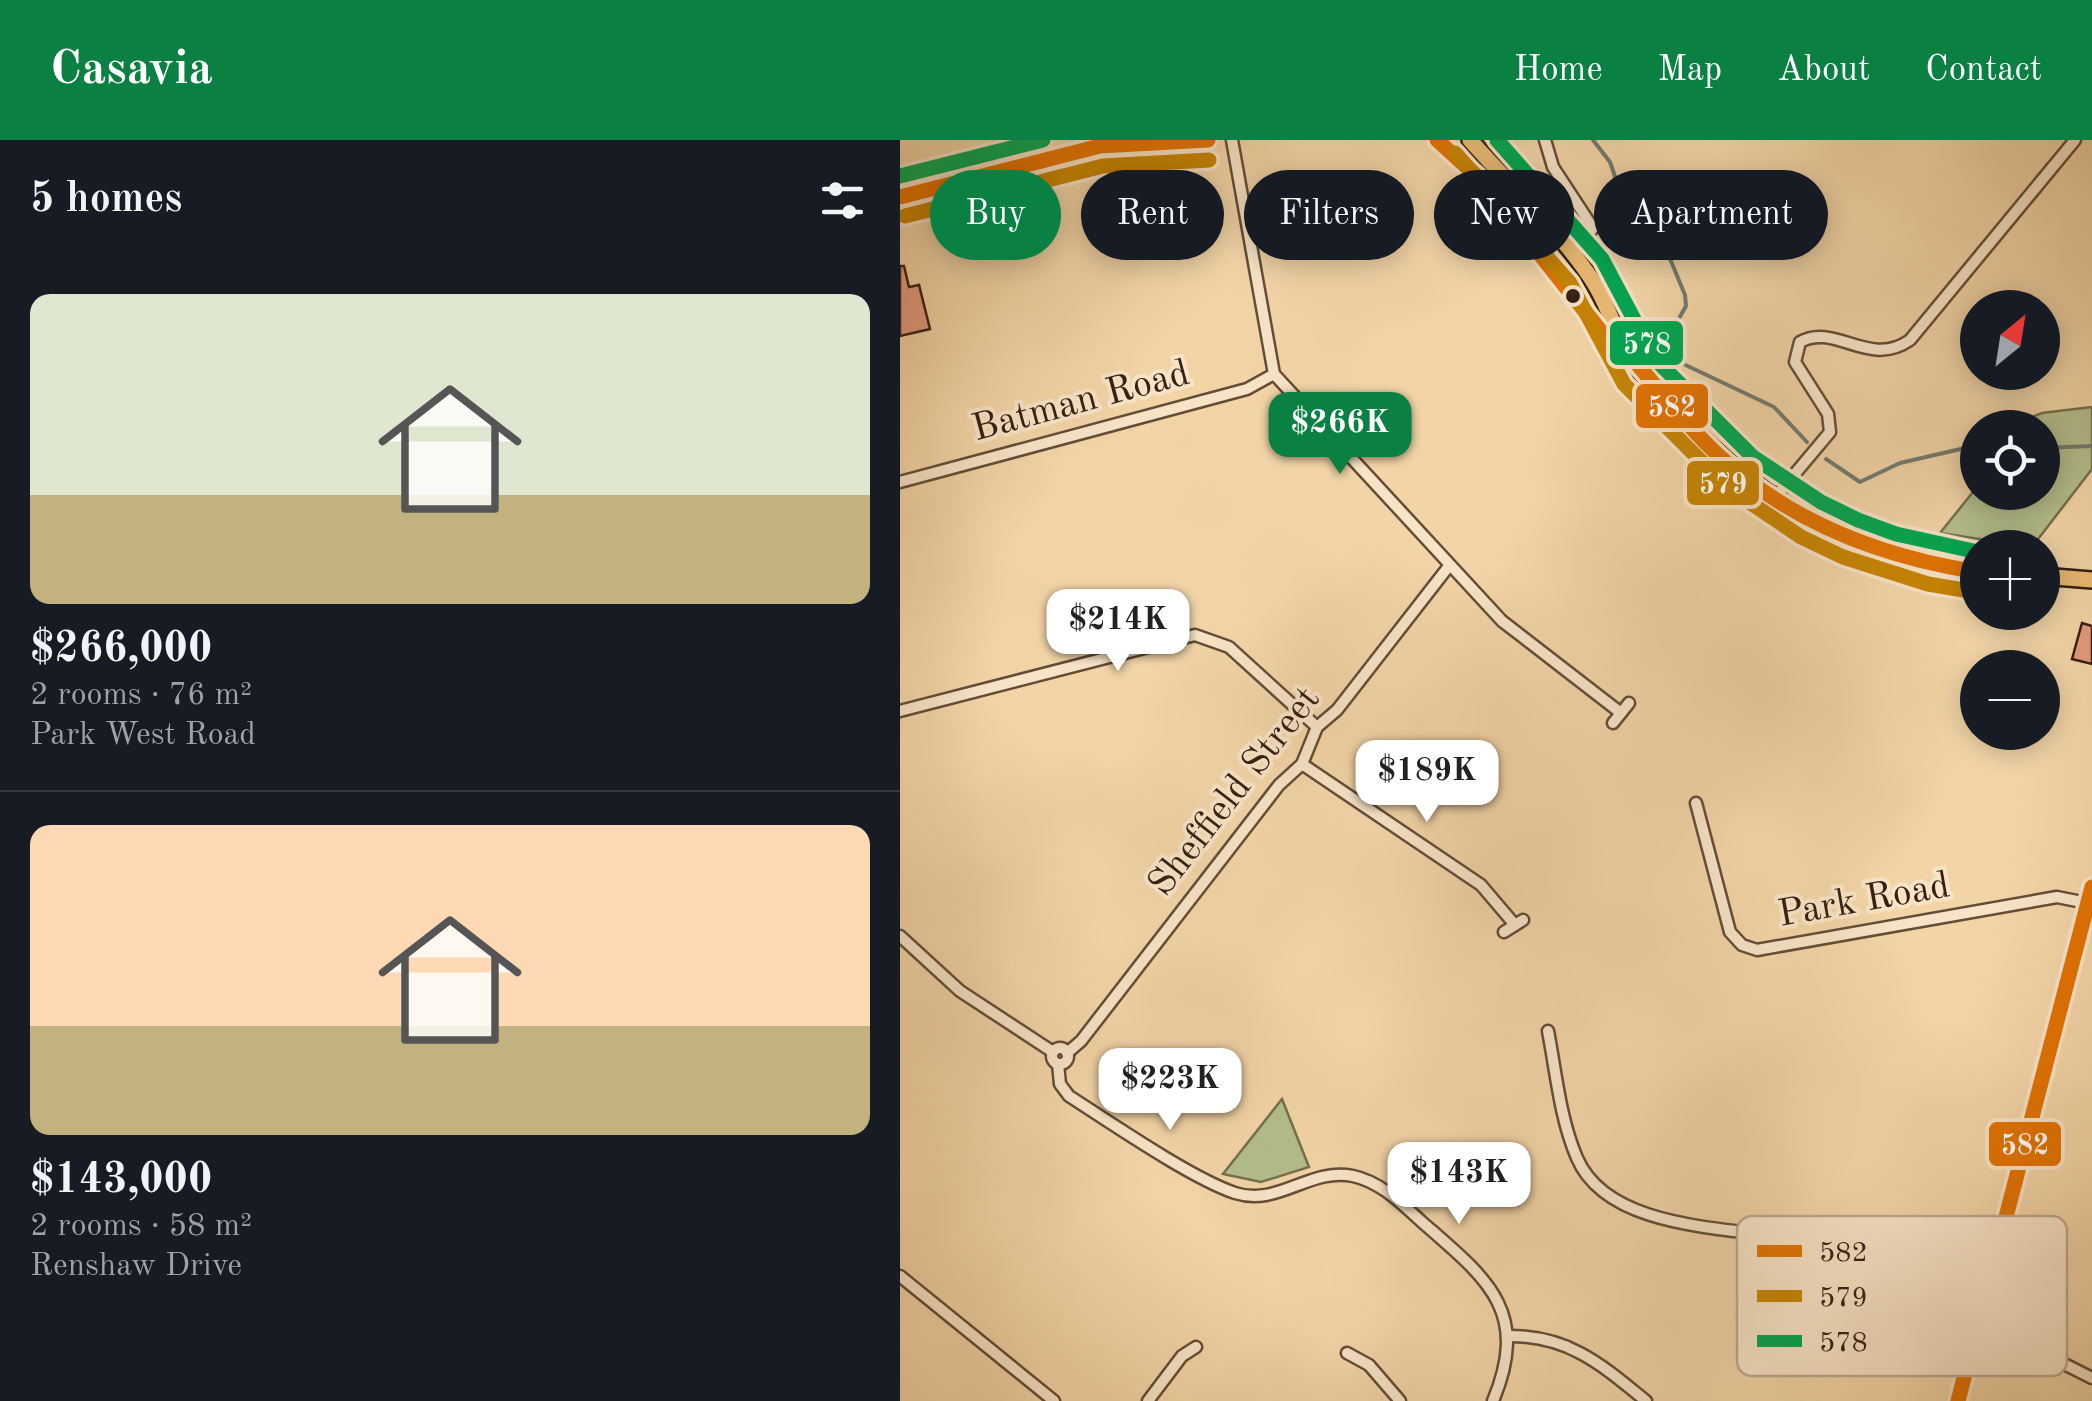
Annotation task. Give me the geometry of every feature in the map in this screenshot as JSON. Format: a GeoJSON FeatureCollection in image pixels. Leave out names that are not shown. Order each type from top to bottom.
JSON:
{"type":"FeatureCollection","features":[{"type":"Feature","properties":{"kind":"main road"},"geometry":{"type":"LineString","coordinates":[[900,196],[1105,143],[1208,140]]}},
{"type":"Feature","properties":{"kind":"main road"},"geometry":{"type":"LineString","coordinates":[[1437,140],[1480,179],[1552,275],[1604,334],[1622,346],[1700,438],[1773,500],[1870,549],[1960,569]]}},
{"type":"Feature","properties":{"kind":"main road"},"geometry":{"type":"LineString","coordinates":[[1470,140],[1497,170]]}},
{"type":"Feature","properties":{"kind":"main road"},"geometry":{"type":"LineString","coordinates":[[1574,255],[1596,287],[1622,346]]}},
{"type":"Feature","properties":{"kind":"main road"},"geometry":{"type":"LineString","coordinates":[[1552,275],[1568,260]]}},
{"type":"Feature","properties":{"kind":"main road"},"geometry":{"type":"LineString","coordinates":[[2060,577],[2092,580]]}},
{"type":"Feature","properties":{"kind":"street"},"geometry":{"type":"LineString","coordinates":[[1232,140],[1274,374],[1511,629],[1621,713]]}},
{"type":"Feature","properties":{"kind":"street"},"geometry":{"type":"LineString","coordinates":[[1545,140],[1553,170]]}},
{"type":"Feature","properties":{"kind":"street"},"geometry":{"type":"LineString","coordinates":[[1773,500],[1830,432],[1828,414],[1795,362],[1800,342],[1824,337],[1882,352],[1910,340],[2074,140]]}},
{"type":"Feature","properties":{"kind":"street"},"geometry":{"type":"LineString","coordinates":[[1574,200],[1593,228],[1574,255]]}},
{"type":"Feature","properties":{"kind":"street","name":"Batman Road"},"geometry":{"type":"LineString","coordinates":[[900,482],[1246,389],[1274,374]]}},
{"type":"Feature","properties":{"kind":"street","name":"Sheffield Street"},"geometry":{"type":"LineString","coordinates":[[1058,1064],[1067,1060],[1067,1053],[1081,1041],[1279,785],[1302,764],[1317,727],[1337,710],[1449,566]]}},
{"type":"Feature","properties":{"kind":"street"},"geometry":{"type":"LineString","coordinates":[[900,712],[1195,635],[1229,647],[1317,727]]}},
{"type":"Feature","properties":{"kind":"street"},"geometry":{"type":"LineString","coordinates":[[1613,724],[1628,703]]}},
{"type":"Feature","properties":{"kind":"street"},"geometry":{"type":"LineString","coordinates":[[1302,764],[1481,885],[1519,923],[1504,932]]}},
{"type":"Feature","properties":{"kind":"street","name":"Park Road"},"geometry":{"type":"LineString","coordinates":[[1696,802],[1730,932],[1742,945],[1757,950],[2058,897],[2088,903]]}},
{"type":"Feature","properties":{"kind":"street"},"geometry":{"type":"LineString","coordinates":[[2006,1216],[2092,887]]}},
{"type":"Feature","properties":{"kind":"street"},"geometry":{"type":"LineString","coordinates":[[900,936],[960,992],[1053,1052],[1060,1084],[1070,1096],[1210,1181],[1251,1196],[1285,1190],[1324,1174],[1354,1176],[1384,1188],[1484,1275],[1499,1301],[1507,1357],[1493,1401]]}},
{"type":"Feature","properties":{"kind":"street"},"geometry":{"type":"LineString","coordinates":[[1548,1031],[1574,1149],[1590,1182],[1604,1194],[1657,1216],[1737,1230]]}},
{"type":"Feature","properties":{"kind":"street"},"geometry":{"type":"LineString","coordinates":[[1053,1052],[1060,1048],[1067,1053]]}},
{"type":"Feature","properties":{"kind":"street"},"geometry":{"type":"LineString","coordinates":[[900,1276],[1054,1401]]}},
{"type":"Feature","properties":{"kind":"street"},"geometry":{"type":"LineString","coordinates":[[1507,1336],[1538,1335],[1571,1345],[1646,1401]]}},
{"type":"Feature","properties":{"kind":"street"},"geometry":{"type":"LineString","coordinates":[[1148,1401],[1182,1356],[1196,1347]]}},
{"type":"Feature","properties":{"kind":"street"},"geometry":{"type":"LineString","coordinates":[[1347,1353],[1369,1365],[1400,1401]]}},
{"type":"Feature","properties":{"kind":"street"},"geometry":{"type":"LineString","coordinates":[[2067,1364],[2092,1378]]}},
{"type":"Feature","properties":{"kind":"street"},"geometry":{"type":"LineString","coordinates":[[1958,1401],[1965,1376]]}},
{"type":"Feature","properties":{"kind":"green space"},"geometry":{"type":"Polygon","coordinates":[[[2092,407],[2092,469],[2045,530],[1960,530],[1960,536],[1940,533],[1960,508],[2060,510],[2060,411],[2092,407]]]}},
{"type":"Feature","properties":{"kind":"green space"},"geometry":{"type":"Polygon","coordinates":[[[1282,1099],[1309,1167],[1261,1182],[1223,1174],[1282,1099]]]}},
{"type":"Feature","properties":{"kind":"building"},"geometry":{"type":"Polygon","coordinates":[[[900,266],[904,266],[909,287],[919,285],[930,329],[900,336],[900,266]]]}},
{"type":"Feature","properties":{"kind":"building"},"geometry":{"type":"Polygon","coordinates":[[[2082,623],[2092,626],[2092,664],[2072,659],[2082,623]]]}},
{"type":"Feature","properties":{"kind":"waterway"},"geometry":{"type":"LineString","coordinates":[[1593,140],[1610,162],[1627,211],[1666,249],[1685,295],[1686,306],[1667,340],[1675,360],[1774,407],[1807,442]]}},
{"type":"Feature","properties":{"kind":"waterway"},"geometry":{"type":"LineString","coordinates":[[2060,447],[2092,446]]}},
{"type":"Feature","properties":{"kind":"waterway"},"geometry":{"type":"LineString","coordinates":[[1826,459],[1860,482],[1900,463],[1960,449]]}},
{"type":"Feature","properties":{"kind":"transit line","name":"578"},"geometry":{"type":"LineString","coordinates":[[900,176],[1043,140]]}},
{"type":"Feature","properties":{"kind":"transit line","name":"582"},"geometry":{"type":"LineString","coordinates":[[900,197],[1100,146],[1208,140]]}},
{"type":"Feature","properties":{"kind":"transit line","name":"582"},"geometry":{"type":"LineString","coordinates":[[1437,140],[1480,179],[1603,334],[1622,346],[1693,429],[1746,479],[1776,500],[1839,533],[1907,557],[1960,568]]}},
{"type":"Feature","properties":{"kind":"transit line","name":"578"},"geometry":{"type":"LineString","coordinates":[[1497,140],[1602,259],[1655,359],[1753,457],[1821,502],[1858,520],[1896,534],[1960,548]]}},
{"type":"Feature","properties":{"kind":"transit line","name":"579"},"geometry":{"type":"LineString","coordinates":[[1455,153],[1570,283],[1624,384],[1727,487],[1801,537],[1843,557],[1928,584],[1960,589]]}},
{"type":"Feature","properties":{"kind":"transit line","name":"579"},"geometry":{"type":"LineString","coordinates":[[905,216],[1103,166],[1209,160]]}},
{"type":"Feature","properties":{"kind":"transit line","name":"582"},"geometry":{"type":"LineString","coordinates":[[2006,1216],[2092,887]]}},
{"type":"Feature","properties":{"kind":"transit line","name":"582"},"geometry":{"type":"LineString","coordinates":[[1958,1401],[1965,1376]]}}]}
